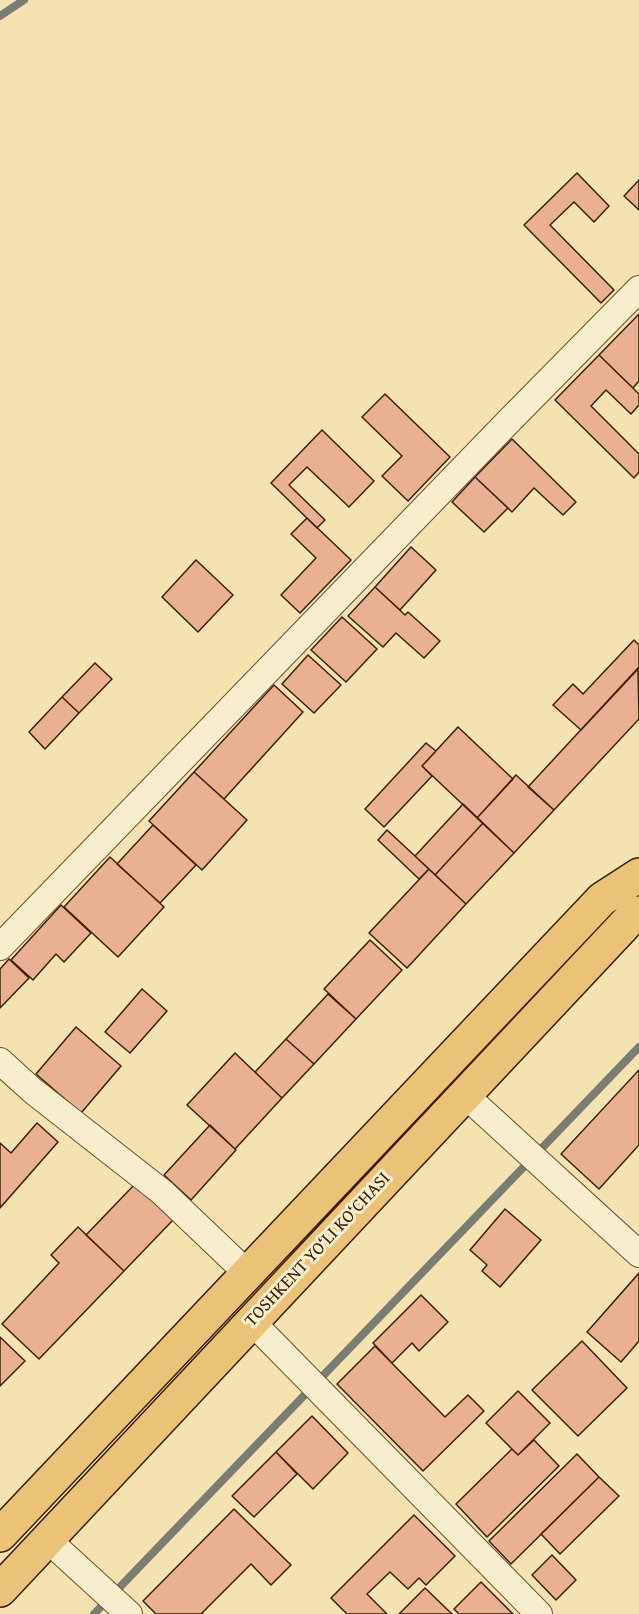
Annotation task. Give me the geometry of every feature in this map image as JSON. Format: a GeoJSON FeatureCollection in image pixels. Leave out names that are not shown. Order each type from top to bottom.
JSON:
{"type":"FeatureCollection","features":[{"type":"Feature","properties":{"kind":"highway","name":"TOSHKENT YO‘LI KO‘CHASI"},"geometry":{"type":"LineString","coordinates":[[0,1535],[602,899],[639,875]]}},
{"type":"Feature","properties":{"kind":"highway","name":"TOSHKENT YO‘LI KO‘CHASI"},"geometry":{"type":"LineString","coordinates":[[0,1590],[631,918],[639,913]]}},
{"type":"Feature","properties":{"kind":"street"},"geometry":{"type":"LineString","coordinates":[[0,947],[639,289]]}},
{"type":"Feature","properties":{"kind":"street"},"geometry":{"type":"LineString","coordinates":[[0,1061],[33,1091],[162,1192],[247,1274]]}},
{"type":"Feature","properties":{"kind":"street"},"geometry":{"type":"LineString","coordinates":[[465,1095],[639,1254]]}},
{"type":"Feature","properties":{"kind":"street"},"geometry":{"type":"LineString","coordinates":[[251,1321],[538,1614]]}},
{"type":"Feature","properties":{"kind":"street"},"geometry":{"type":"LineString","coordinates":[[48,1540],[118,1603]]}},
{"type":"Feature","properties":{"kind":"building"},"geometry":{"type":"Polygon","coordinates":[[[577,173],[609,206],[594,222],[574,202],[550,225],[614,290],[601,303],[524,225],[577,173]]]}},
{"type":"Feature","properties":{"kind":"building"},"geometry":{"type":"Polygon","coordinates":[[[639,180],[639,210],[624,196],[639,180]]]}},
{"type":"Feature","properties":{"kind":"building"},"geometry":{"type":"Polygon","coordinates":[[[639,314],[639,381],[633,388],[599,355],[639,314]]]}},
{"type":"Feature","properties":{"kind":"building"},"geometry":{"type":"Polygon","coordinates":[[[599,355],[639,394],[639,405],[631,414],[606,390],[591,406],[639,454],[639,472],[634,478],[555,400],[599,355]]]}},
{"type":"Feature","properties":{"kind":"building"},"geometry":{"type":"Polygon","coordinates":[[[385,394],[450,457],[408,501],[382,476],[402,456],[362,417],[385,394]]]}},
{"type":"Feature","properties":{"kind":"building"},"geometry":{"type":"Polygon","coordinates":[[[322,430],[374,481],[349,507],[307,467],[289,485],[325,520],[317,528],[271,483],[322,430]]]}},
{"type":"Feature","properties":{"kind":"building"},"geometry":{"type":"Polygon","coordinates":[[[512,439],[576,502],[563,515],[534,488],[512,512],[475,477],[512,439]]]}},
{"type":"Feature","properties":{"kind":"building"},"geometry":{"type":"Polygon","coordinates":[[[475,477],[508,508],[484,532],[452,502],[475,477]]]}},
{"type":"Feature","properties":{"kind":"building"},"geometry":{"type":"Polygon","coordinates":[[[307,518],[351,560],[300,613],[281,595],[316,558],[291,534],[307,518]]]}},
{"type":"Feature","properties":{"kind":"building"},"geometry":{"type":"Polygon","coordinates":[[[411,547],[436,570],[400,610],[375,587],[411,547]]]}},
{"type":"Feature","properties":{"kind":"building"},"geometry":{"type":"Polygon","coordinates":[[[196,560],[233,595],[198,632],[162,597],[196,560]]]}},
{"type":"Feature","properties":{"kind":"building"},"geometry":{"type":"Polygon","coordinates":[[[375,587],[405,615],[408,612],[440,641],[424,658],[396,633],[383,647],[348,616],[375,587]]]}},
{"type":"Feature","properties":{"kind":"building"},"geometry":{"type":"Polygon","coordinates":[[[342,617],[377,649],[346,682],[311,650],[342,617]]]}},
{"type":"Feature","properties":{"kind":"building"},"geometry":{"type":"Polygon","coordinates":[[[634,640],[639,645],[639,668],[581,730],[553,705],[573,684],[583,694],[634,640]]]}},
{"type":"Feature","properties":{"kind":"building"},"geometry":{"type":"Polygon","coordinates":[[[308,655],[341,685],[314,713],[282,684],[308,655]]]}},
{"type":"Feature","properties":{"kind":"building"},"geometry":{"type":"Polygon","coordinates":[[[95,663],[112,679],[79,713],[62,697],[95,663]]]}},
{"type":"Feature","properties":{"kind":"building"},"geometry":{"type":"Polygon","coordinates":[[[638,668],[639,719],[554,810],[528,787],[638,668]]]}},
{"type":"Feature","properties":{"kind":"building"},"geometry":{"type":"Polygon","coordinates":[[[274,685],[303,712],[224,799],[194,772],[274,685]]]}},
{"type":"Feature","properties":{"kind":"building"},"geometry":{"type":"Polygon","coordinates":[[[62,697],[79,713],[45,749],[29,732],[62,697]]]}},
{"type":"Feature","properties":{"kind":"building"},"geometry":{"type":"Polygon","coordinates":[[[458,727],[513,779],[477,818],[422,766],[458,727]]]}},
{"type":"Feature","properties":{"kind":"building"},"geometry":{"type":"Polygon","coordinates":[[[426,743],[436,751],[422,766],[432,776],[384,827],[365,809],[426,743]]]}},
{"type":"Feature","properties":{"kind":"building"},"geometry":{"type":"Polygon","coordinates":[[[194,772],[247,820],[202,870],[149,821],[194,772]]]}},
{"type":"Feature","properties":{"kind":"building"},"geometry":{"type":"Polygon","coordinates":[[[516,775],[554,810],[514,853],[477,818],[516,775]]]}},
{"type":"Feature","properties":{"kind":"building"},"geometry":{"type":"Polygon","coordinates":[[[463,804],[483,823],[435,875],[415,856],[463,804]]]}},
{"type":"Feature","properties":{"kind":"building"},"geometry":{"type":"Polygon","coordinates":[[[483,823],[514,853],[466,904],[435,875],[483,823]]]}},
{"type":"Feature","properties":{"kind":"building"},"geometry":{"type":"Polygon","coordinates":[[[153,825],[196,865],[160,903],[117,864],[153,825]]]}},
{"type":"Feature","properties":{"kind":"building"},"geometry":{"type":"Polygon","coordinates":[[[387,830],[429,869],[419,879],[378,840],[387,830]]]}},
{"type":"Feature","properties":{"kind":"building"},"geometry":{"type":"Polygon","coordinates":[[[110,857],[164,907],[118,957],[64,907],[110,857]]]}},
{"type":"Feature","properties":{"kind":"building"},"geometry":{"type":"Polygon","coordinates":[[[429,869],[466,904],[407,968],[369,933],[429,869]]]}},
{"type":"Feature","properties":{"kind":"building"},"geometry":{"type":"Polygon","coordinates":[[[61,905],[91,933],[64,962],[56,954],[33,980],[11,960],[61,905]]]}},
{"type":"Feature","properties":{"kind":"building"},"geometry":{"type":"Polygon","coordinates":[[[370,940],[402,970],[356,1019],[324,989],[370,940]]]}},
{"type":"Feature","properties":{"kind":"building"},"geometry":{"type":"Polygon","coordinates":[[[9,959],[29,978],[0,1008],[0,969],[9,959]]]}},
{"type":"Feature","properties":{"kind":"building"},"geometry":{"type":"Polygon","coordinates":[[[142,989],[167,1011],[130,1053],[105,1032],[142,989]]]}},
{"type":"Feature","properties":{"kind":"building"},"geometry":{"type":"Polygon","coordinates":[[[328,994],[356,1019],[314,1064],[286,1039],[328,994]]]}},
{"type":"Feature","properties":{"kind":"building"},"geometry":{"type":"Polygon","coordinates":[[[76,1027],[121,1066],[81,1113],[36,1074],[76,1027]]]}},
{"type":"Feature","properties":{"kind":"building"},"geometry":{"type":"Polygon","coordinates":[[[286,1039],[314,1064],[282,1098],[255,1072],[286,1039]]]}},
{"type":"Feature","properties":{"kind":"building"},"geometry":{"type":"Polygon","coordinates":[[[235,1053],[282,1098],[235,1149],[187,1105],[235,1053]]]}},
{"type":"Feature","properties":{"kind":"building"},"geometry":{"type":"Polygon","coordinates":[[[639,1070],[639,1145],[599,1189],[561,1154],[639,1070]]]}},
{"type":"Feature","properties":{"kind":"building"},"geometry":{"type":"Polygon","coordinates":[[[37,1123],[58,1142],[0,1208],[0,1143],[11,1153],[37,1123]]]}},
{"type":"Feature","properties":{"kind":"building"},"geometry":{"type":"Polygon","coordinates":[[[210,1125],[236,1150],[191,1200],[164,1175],[210,1125]]]}},
{"type":"Feature","properties":{"kind":"building"},"geometry":{"type":"Polygon","coordinates":[[[135,1184],[173,1220],[124,1271],[86,1235],[135,1184]]]}},
{"type":"Feature","properties":{"kind":"building"},"geometry":{"type":"Polygon","coordinates":[[[505,1209],[541,1240],[500,1287],[482,1271],[487,1265],[470,1250],[505,1209]]]}},
{"type":"Feature","properties":{"kind":"building"},"geometry":{"type":"Polygon","coordinates":[[[78,1227],[124,1271],[39,1359],[2,1324],[59,1263],[51,1255],[78,1227]]]}},
{"type":"Feature","properties":{"kind":"building"},"geometry":{"type":"Polygon","coordinates":[[[639,1273],[639,1341],[621,1362],[587,1332],[639,1273]]]}},
{"type":"Feature","properties":{"kind":"building"},"geometry":{"type":"Polygon","coordinates":[[[421,1295],[448,1322],[419,1351],[412,1343],[392,1363],[373,1343],[421,1295]]]}},
{"type":"Feature","properties":{"kind":"building"},"geometry":{"type":"Polygon","coordinates":[[[0,1337],[25,1361],[0,1386],[0,1337]]]}},
{"type":"Feature","properties":{"kind":"building"},"geometry":{"type":"Polygon","coordinates":[[[582,1341],[627,1388],[578,1436],[532,1390],[582,1341]]]}},
{"type":"Feature","properties":{"kind":"building"},"geometry":{"type":"Polygon","coordinates":[[[375,1346],[445,1417],[468,1395],[484,1411],[423,1471],[337,1384],[375,1346]]]}},
{"type":"Feature","properties":{"kind":"building"},"geometry":{"type":"Polygon","coordinates":[[[518,1391],[550,1423],[518,1455],[486,1423],[518,1391]]]}},
{"type":"Feature","properties":{"kind":"building"},"geometry":{"type":"Polygon","coordinates":[[[312,1416],[348,1453],[313,1489],[276,1452],[312,1416]]]}},
{"type":"Feature","properties":{"kind":"building"},"geometry":{"type":"Polygon","coordinates":[[[534,1440],[559,1466],[487,1537],[456,1504],[512,1449],[518,1455],[534,1440]]]}},
{"type":"Feature","properties":{"kind":"building"},"geometry":{"type":"Polygon","coordinates":[[[276,1452],[297,1474],[254,1517],[232,1496],[276,1452]]]}},
{"type":"Feature","properties":{"kind":"building"},"geometry":{"type":"Polygon","coordinates":[[[577,1454],[599,1477],[511,1564],[489,1541],[577,1454]]]}},
{"type":"Feature","properties":{"kind":"building"},"geometry":{"type":"Polygon","coordinates":[[[599,1477],[619,1496],[560,1554],[541,1534],[599,1477]]]}},
{"type":"Feature","properties":{"kind":"building"},"geometry":{"type":"Polygon","coordinates":[[[234,1509],[291,1565],[271,1585],[251,1564],[203,1614],[156,1614],[143,1601],[234,1509]]]}},
{"type":"Feature","properties":{"kind":"building"},"geometry":{"type":"Polygon","coordinates":[[[414,1515],[455,1556],[426,1585],[419,1578],[408,1589],[390,1572],[367,1594],[387,1614],[347,1614],[331,1598],[414,1515]]]}},
{"type":"Feature","properties":{"kind":"building"},"geometry":{"type":"Polygon","coordinates":[[[552,1555],[576,1580],[556,1600],[532,1575],[552,1555]]]}},
{"type":"Feature","properties":{"kind":"building"},"geometry":{"type":"Polygon","coordinates":[[[481,1582],[513,1614],[459,1614],[454,1609],[481,1582]]]}},
{"type":"Feature","properties":{"kind":"building"},"geometry":{"type":"Polygon","coordinates":[[[425,1588],[452,1614],[399,1614],[425,1588]]]}},
{"type":"Feature","properties":{"kind":"waterway"},"geometry":{"type":"LineString","coordinates":[[0,16],[24,0]]}},
{"type":"Feature","properties":{"kind":"waterway"},"geometry":{"type":"LineString","coordinates":[[94,1614],[639,1047]]}}]}
